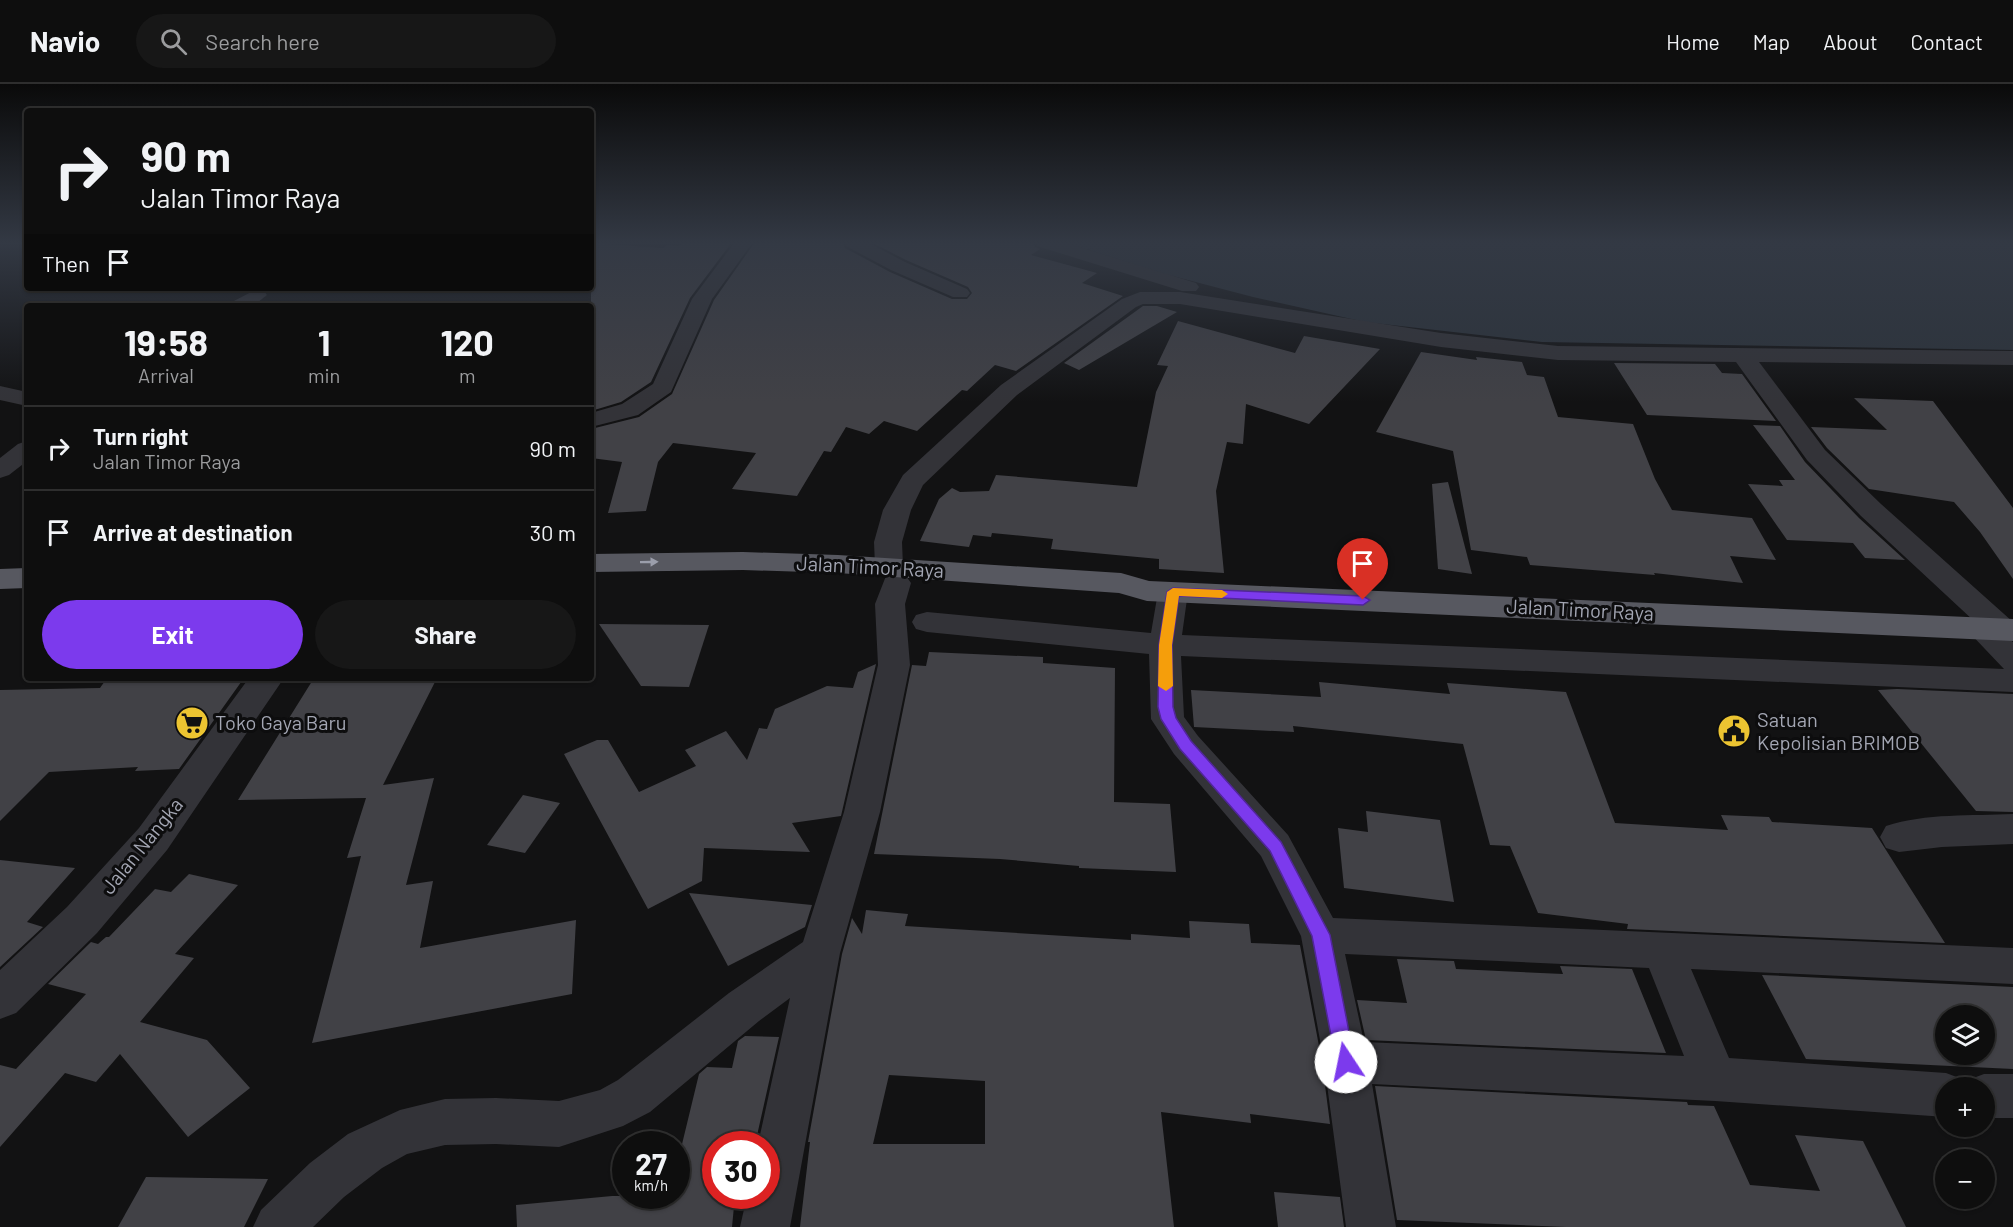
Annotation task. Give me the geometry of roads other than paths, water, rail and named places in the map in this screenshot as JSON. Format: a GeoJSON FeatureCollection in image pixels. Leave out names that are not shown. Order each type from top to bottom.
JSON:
{"type":"FeatureCollection","features":[{"type":"Feature","properties":{"kind":"highway","name":"Jalan Timor Raya"},"geometry":{"type":"LineString","coordinates":[[594,563],[743,561],[1120,599],[1160,591],[1999,630]]}},
{"type":"Feature","properties":{"kind":"highway","name":"Jalan Timor Raya"},"geometry":{"type":"LineString","coordinates":[[594,582],[892,575]]}},
{"type":"Feature","properties":{"kind":"highway"},"geometry":{"type":"LineString","coordinates":[[0,579],[24,578]]}},
{"type":"Feature","properties":{"kind":"highway"},"geometry":{"type":"LineString","coordinates":[[0,597],[24,596]]}},
{"type":"Feature","properties":{"kind":"street"},"geometry":{"type":"LineString","coordinates":[[244,303],[256,295]]}},
{"type":"Feature","properties":{"kind":"street"},"geometry":{"type":"LineString","coordinates":[[594,420],[618,416],[653,397],[663,387],[705,295]]}},
{"type":"Feature","properties":{"kind":"street"},"geometry":{"type":"LineString","coordinates":[[1216,295],[1228,299],[1229,306]]}},
{"type":"Feature","properties":{"kind":"street"},"geometry":{"type":"LineString","coordinates":[[765,1227],[820,953],[862,812],[894,665],[890,604],[892,575],[888,542],[897,510],[912,481],[1009,390],[1084,334],[1140,298],[1180,298],[1441,340],[1558,353],[2013,358]]}},
{"type":"Feature","properties":{"kind":"street"},"geometry":{"type":"LineString","coordinates":[[1743,356],[1816,455],[1999,630],[2013,661]]}},
{"type":"Feature","properties":{"kind":"street"},"geometry":{"type":"LineString","coordinates":[[0,393],[24,398]]}},
{"type":"Feature","properties":{"kind":"street"},"geometry":{"type":"LineString","coordinates":[[0,470],[24,451]]}},
{"type":"Feature","properties":{"kind":"street"},"geometry":{"type":"LineString","coordinates":[[1160,591],[1166,645],[1168,719],[1186,745],[1275,846],[1321,935],[1346,1062],[1371,1227]]}},
{"type":"Feature","properties":{"kind":"street"},"geometry":{"type":"LineString","coordinates":[[927,622],[1166,645],[2013,681]]}},
{"type":"Feature","properties":{"kind":"street","name":"Jalan Nangka"},"geometry":{"type":"LineString","coordinates":[[0,999],[82,920],[153,839],[265,681]]}},
{"type":"Feature","properties":{"kind":"street"},"geometry":{"type":"LineString","coordinates":[[1899,837],[1942,832],[2013,829]]}},
{"type":"Feature","properties":{"kind":"street"},"geometry":{"type":"LineString","coordinates":[[1321,935],[2013,966]]}},
{"type":"Feature","properties":{"kind":"street"},"geometry":{"type":"LineString","coordinates":[[1663,952],[1715,1079]]}},
{"type":"Feature","properties":{"kind":"street"},"geometry":{"type":"LineString","coordinates":[[278,1227],[327,1180],[365,1151],[400,1133],[445,1122],[496,1121],[559,1124],[607,1110],[634,1096],[744,1007],[820,953]]}},
{"type":"Feature","properties":{"kind":"street"},"geometry":{"type":"LineString","coordinates":[[1346,1062],[1715,1079],[1935,1094]]}},
{"type":"Feature","properties":{"kind":"street"},"geometry":{"type":"LineString","coordinates":[[1995,1096],[2013,1096]]}},
{"type":"Feature","properties":{"kind":"place","name":"Toko Gaya Baru"},"geometry":{"type":"Point","coordinates":[192,723]}},
{"type":"Feature","properties":{"kind":"place","name":"Satuan Kepolisian BRIMOB"},"geometry":{"type":"Point","coordinates":[1734,731]}}]}
